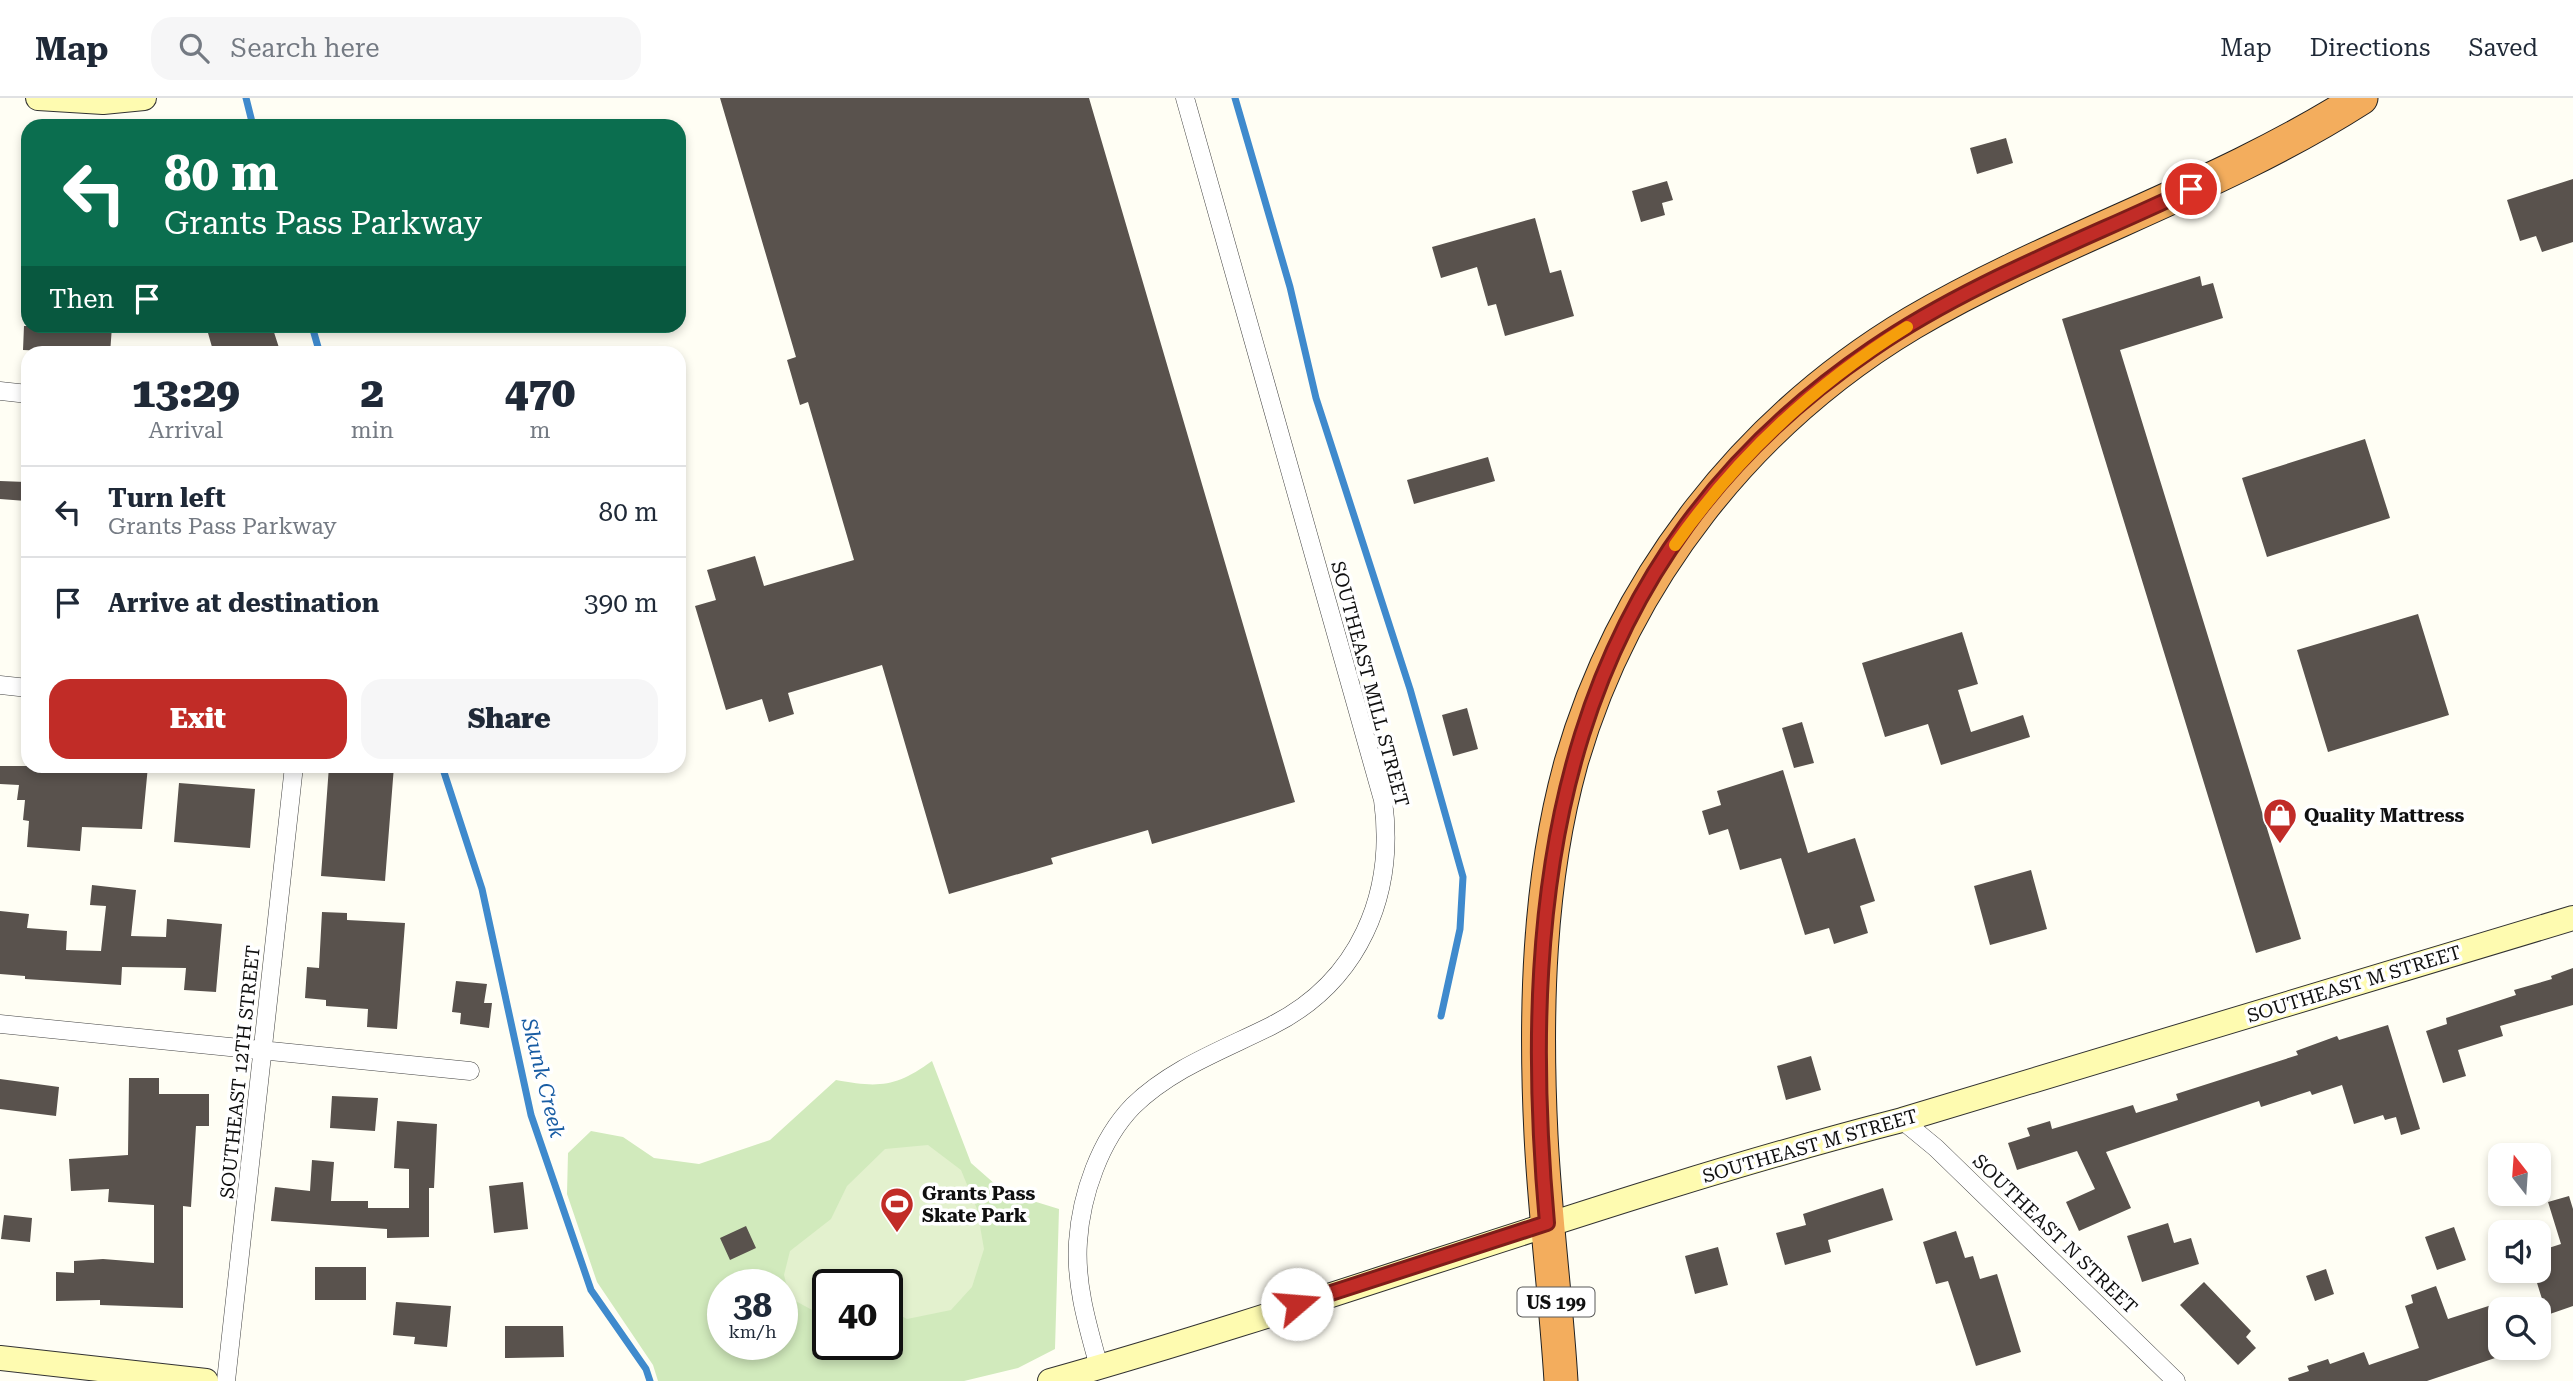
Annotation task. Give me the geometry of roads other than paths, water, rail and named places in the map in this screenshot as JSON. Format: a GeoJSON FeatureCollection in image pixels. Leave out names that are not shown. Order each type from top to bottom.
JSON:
{"type":"FeatureCollection","features":[{"type":"Feature","properties":{"kind":"highway","name":"US 199"},"geometry":{"type":"LineString","coordinates":[[1560,1381],[1556,1287],[1547,1223],[1540,1133],[1541,965],[1559,817],[1586,716],[1612,653],[1644,592],[1687,527],[1737,467],[1791,412],[1874,348],[1992,281],[2259,156],[2361,98]]}},
{"type":"Feature","properties":{"kind":"street"},"geometry":{"type":"LineString","coordinates":[[38,98],[103,102],[144,98]]}},
{"type":"Feature","properties":{"kind":"street","name":"SOUTHEAST MILL STREET"},"geometry":{"type":"LineString","coordinates":[[1099,1367],[1084,1311],[1078,1242],[1090,1183],[1104,1147],[1132,1107],[1152,1090],[1200,1059],[1273,1025],[1307,1003],[1328,982],[1349,958],[1376,910],[1386,857],[1383,800],[1185,98]]}},
{"type":"Feature","properties":{"kind":"street"},"geometry":{"type":"LineString","coordinates":[[0,391],[21,393]]}},
{"type":"Feature","properties":{"kind":"street"},"geometry":{"type":"LineString","coordinates":[[0,685],[21,687]]}},
{"type":"Feature","properties":{"kind":"street","name":"SOUTHEAST 12TH STREET"},"geometry":{"type":"LineString","coordinates":[[226,1381],[293,773]]}},
{"type":"Feature","properties":{"kind":"street","name":"SOUTHEAST M STREET"},"geometry":{"type":"LineString","coordinates":[[1050,1381],[1547,1223],[1824,1140],[1902,1120],[2573,918]]}},
{"type":"Feature","properties":{"kind":"street"},"geometry":{"type":"LineString","coordinates":[[0,1024],[470,1071]]}},
{"type":"Feature","properties":{"kind":"street","name":"SOUTHEAST N STREET"},"geometry":{"type":"LineString","coordinates":[[1902,1120],[1936,1148],[2176,1381]]}},
{"type":"Feature","properties":{"kind":"street"},"geometry":{"type":"LineString","coordinates":[[0,1358],[206,1381]]}},
{"type":"Feature","properties":{"kind":"waterway","name":"Skunk Creek"},"geometry":{"type":"LineString","coordinates":[[246,98],[251,119]]}},
{"type":"Feature","properties":{"kind":"waterway"},"geometry":{"type":"LineString","coordinates":[[1235,98],[1290,287],[1316,398],[1410,689],[1463,877],[1460,929],[1441,1016]]}},
{"type":"Feature","properties":{"kind":"waterway","name":"Skunk Creek"},"geometry":{"type":"LineString","coordinates":[[314,333],[318,346]]}},
{"type":"Feature","properties":{"kind":"waterway","name":"Skunk Creek"},"geometry":{"type":"LineString","coordinates":[[444,773],[482,889],[531,1115],[591,1290],[646,1369],[650,1381]]}},
{"type":"Feature","properties":{"kind":"place","name":"Quality Mattress"},"geometry":{"type":"Point","coordinates":[2280,845]}},
{"type":"Feature","properties":{"kind":"place","name":"Grants Pass Skate Park"},"geometry":{"type":"Point","coordinates":[897,1234]}}]}
